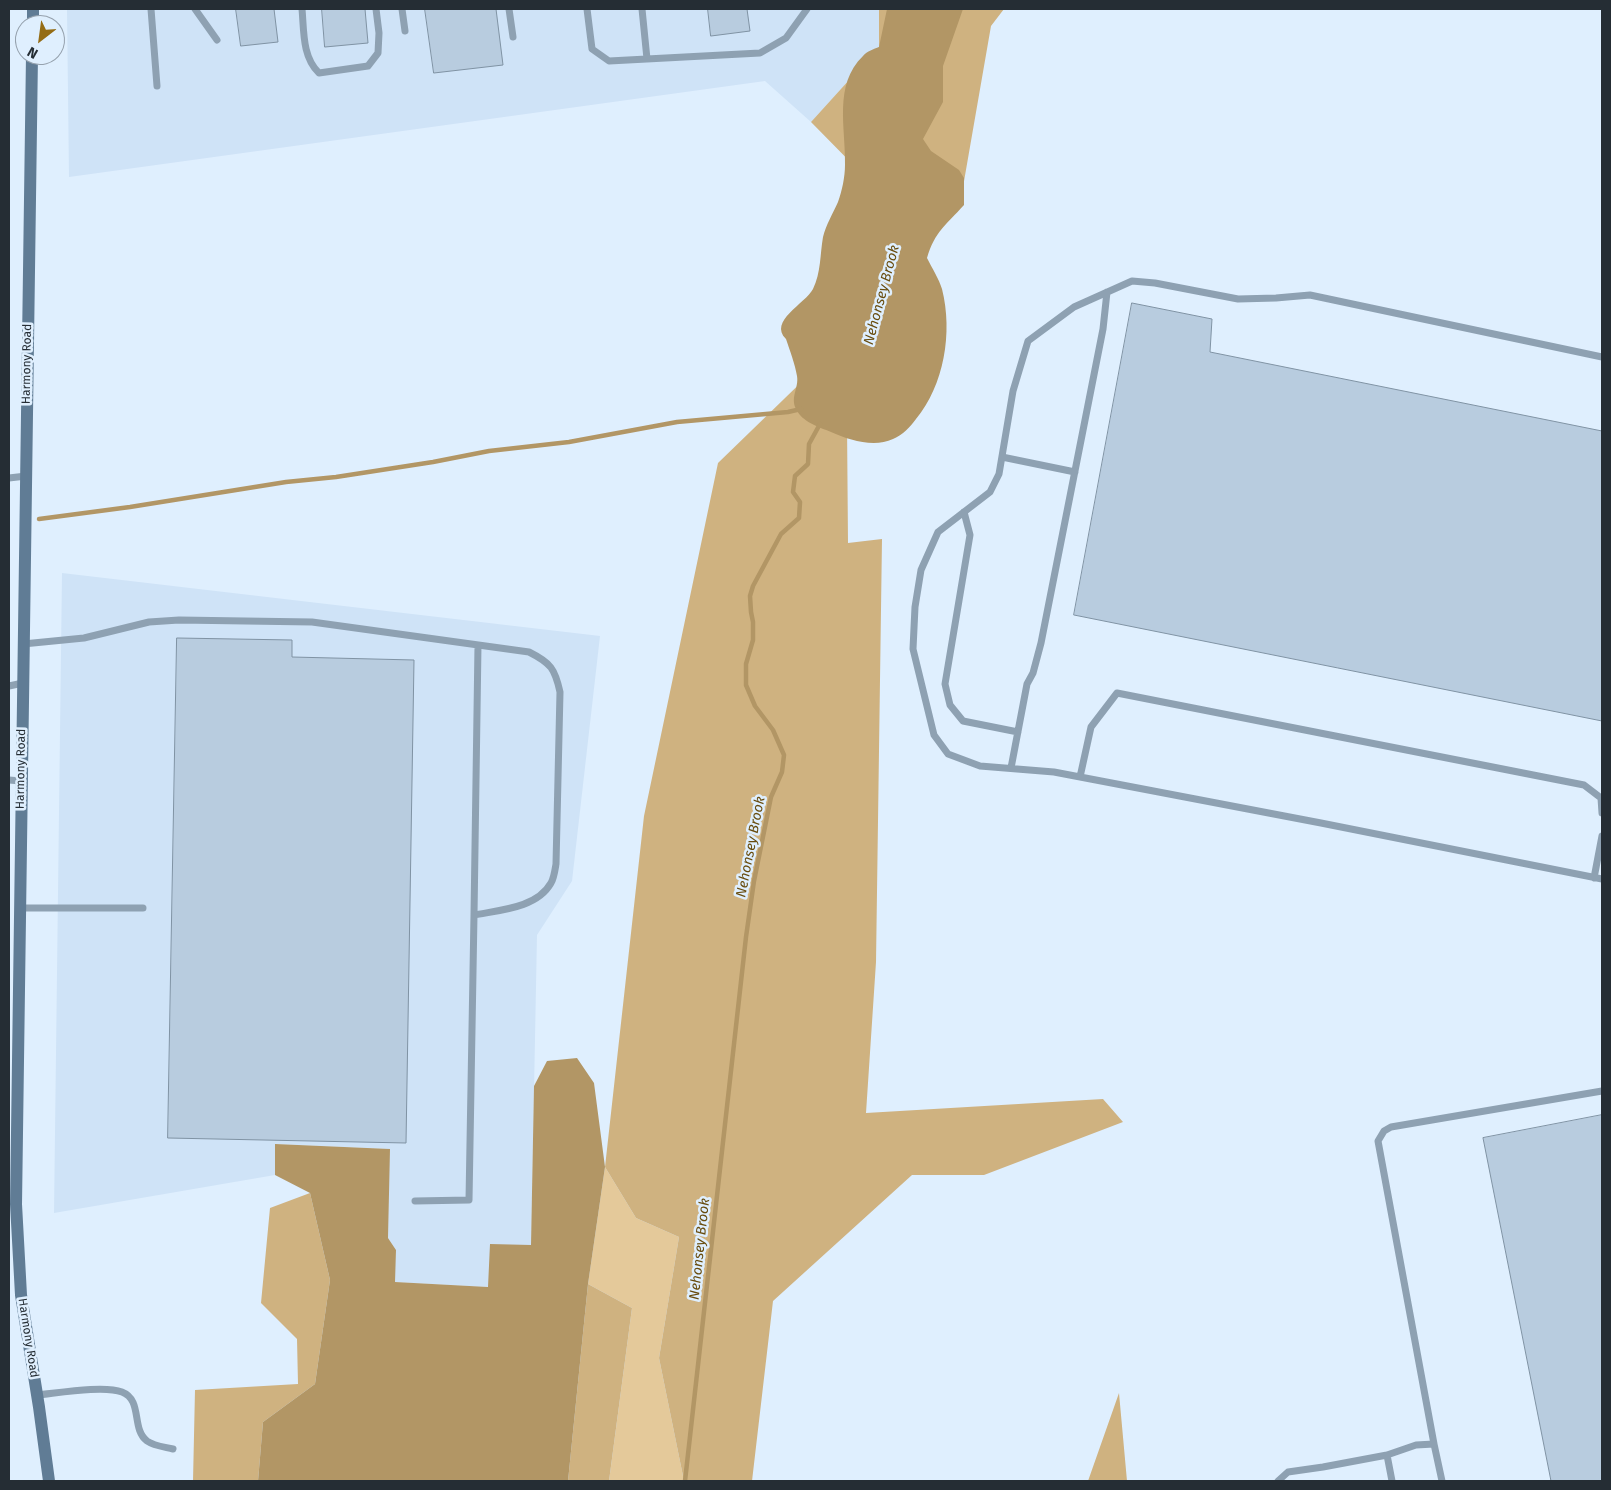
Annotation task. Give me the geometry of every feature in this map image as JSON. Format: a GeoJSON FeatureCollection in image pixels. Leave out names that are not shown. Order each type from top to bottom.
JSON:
{"type":"FeatureCollection","features":[{"type":"Feature","properties":{"kind":"main road","name":"Harmony Road"},"geometry":{"type":"LineString","coordinates":[[32,65],[23,644],[15,781],[20,908],[16,1168],[17,1252],[21,1295],[49,1481]]}},
{"type":"Feature","properties":{"kind":"lane"},"geometry":{"type":"LineString","coordinates":[[151,9],[158,86]]}},
{"type":"Feature","properties":{"kind":"lane"},"geometry":{"type":"LineString","coordinates":[[195,9],[217,40]]}},
{"type":"Feature","properties":{"kind":"lane"},"geometry":{"type":"LineString","coordinates":[[302,9],[306,49],[311,66],[319,73],[368,66],[378,54],[379,33],[376,9]]}},
{"type":"Feature","properties":{"kind":"lane"},"geometry":{"type":"LineString","coordinates":[[402,9],[405,31]]}},
{"type":"Feature","properties":{"kind":"lane"},"geometry":{"type":"LineString","coordinates":[[510,9],[513,36]]}},
{"type":"Feature","properties":{"kind":"lane"},"geometry":{"type":"LineString","coordinates":[[587,9],[592,49],[609,61],[760,53],[786,38],[807,9]]}},
{"type":"Feature","properties":{"kind":"lane"},"geometry":{"type":"LineString","coordinates":[[642,9],[647,59]]}},
{"type":"Feature","properties":{"kind":"lane"},"geometry":{"type":"LineString","coordinates":[[1602,357],[1310,295],[1238,299],[1155,283],[1132,281],[1074,307],[1028,341],[1013,391],[999,474],[990,492],[938,532],[921,570],[915,606],[913,649],[934,735],[948,754],[980,766],[1054,772],[1330,824],[1602,879]]}},
{"type":"Feature","properties":{"kind":"lane"},"geometry":{"type":"LineString","coordinates":[[1011,768],[1027,684],[1041,642],[1103,329],[1107,292]]}},
{"type":"Feature","properties":{"kind":"lane"},"geometry":{"type":"LineString","coordinates":[[1002,456],[1075,472]]}},
{"type":"Feature","properties":{"kind":"lane"},"geometry":{"type":"LineString","coordinates":[[9,478],[26,476]]}},
{"type":"Feature","properties":{"kind":"lane"},"geometry":{"type":"LineString","coordinates":[[964,512],[970,536],[945,684],[950,705],[964,721],[1018,732]]}},
{"type":"Feature","properties":{"kind":"lane"},"geometry":{"type":"LineString","coordinates":[[23,644],[84,638],[149,622],[179,620],[312,622],[529,652],[546,660],[556,674],[560,692],[556,864],[552,882],[541,896],[524,904],[474,914]]}},
{"type":"Feature","properties":{"kind":"lane"},"geometry":{"type":"LineString","coordinates":[[415,1201],[469,1200],[478,645]]}},
{"type":"Feature","properties":{"kind":"lane"},"geometry":{"type":"LineString","coordinates":[[9,686],[22,683]]}},
{"type":"Feature","properties":{"kind":"lane"},"geometry":{"type":"LineString","coordinates":[[1080,777],[1091,727],[1117,693],[1584,785],[1601,798],[1602,813]]}},
{"type":"Feature","properties":{"kind":"lane"},"geometry":{"type":"LineString","coordinates":[[1594,878],[1602,836]]}},
{"type":"Feature","properties":{"kind":"lane"},"geometry":{"type":"LineString","coordinates":[[20,908],[143,908]]}},
{"type":"Feature","properties":{"kind":"lane"},"geometry":{"type":"LineString","coordinates":[[1442,1481],[1378,1141],[1384,1131],[1391,1127],[1602,1091]]}},
{"type":"Feature","properties":{"kind":"lane"},"geometry":{"type":"LineString","coordinates":[[37,1395],[99,1390],[124,1392],[131,1398],[141,1434],[146,1440],[154,1444],[173,1448]]}},
{"type":"Feature","properties":{"kind":"lane"},"geometry":{"type":"LineString","coordinates":[[1278,1481],[1288,1472],[1387,1455],[1416,1445],[1434,1444]]}},
{"type":"Feature","properties":{"kind":"lane"},"geometry":{"type":"LineString","coordinates":[[1387,1455],[1392,1481]]}},
{"type":"Feature","properties":{"kind":"shaded area"},"geometry":{"type":"Polygon","coordinates":[[[67,9],[879,9],[879,47],[811,122],[765,81],[69,177],[67,9]]]}},
{"type":"Feature","properties":{"kind":"shaded area"},"geometry":{"type":"Polygon","coordinates":[[[879,9],[1004,9],[991,26],[959,210],[870,182],[811,122],[879,47],[879,9]]]}},
{"type":"Feature","properties":{"kind":"shaded area"},"geometry":{"type":"Polygon","coordinates":[[[817,367],[847,423],[848,543],[882,539],[876,962],[866,1113],[1103,1099],[1123,1122],[984,1175],[912,1175],[773,1301],[752,1481],[684,1481],[659,1358],[679,1237],[636,1218],[605,1167],[644,816],[718,463],[817,367]]]}},
{"type":"Feature","properties":{"kind":"shaded area"},"geometry":{"type":"Polygon","coordinates":[[[62,573],[600,636],[572,881],[537,935],[531,1245],[488,1287],[394,1282],[396,1250],[388,1238],[389,1149],[275,1144],[275,1175],[54,1213],[62,573]]]}},
{"type":"Feature","properties":{"kind":"shaded area"},"geometry":{"type":"Polygon","coordinates":[[[605,1167],[636,1218],[679,1237],[659,1358],[684,1481],[609,1481],[632,1308],[588,1284],[605,1167]]]}},
{"type":"Feature","properties":{"kind":"shaded area"},"geometry":{"type":"Polygon","coordinates":[[[310,1193],[330,1280],[315,1384],[263,1422],[258,1481],[193,1481],[195,1390],[298,1384],[297,1339],[261,1303],[270,1208],[310,1193]]]}},
{"type":"Feature","properties":{"kind":"shaded area"},"geometry":{"type":"Polygon","coordinates":[[[588,1284],[632,1308],[609,1481],[568,1481],[588,1284]]]}},
{"type":"Feature","properties":{"kind":"shaded area"},"geometry":{"type":"Polygon","coordinates":[[[1119,1393],[1127,1481],[1088,1481],[1119,1393]]]}},
{"type":"Feature","properties":{"kind":"water"},"geometry":{"type":"Polygon","coordinates":[[[887,9],[963,9],[943,66],[943,102],[923,139],[931,151],[959,170],[964,178],[964,205],[937,235],[927,258],[942,289],[947,323],[944,358],[933,391],[916,419],[903,433],[886,442],[870,443],[846,438],[811,424],[799,414],[794,405],[797,380],[796,371],[781,326],[790,313],[809,295],[816,283],[823,237],[838,202],[844,179],[844,93],[854,67],[865,54],[879,47],[887,9]]]}},
{"type":"Feature","properties":{"kind":"water"},"geometry":{"type":"Polygon","coordinates":[[[577,1058],[594,1083],[605,1167],[588,1284],[568,1481],[258,1481],[263,1422],[315,1384],[330,1280],[310,1193],[275,1175],[275,1144],[390,1149],[388,1238],[396,1250],[395,1282],[488,1287],[490,1244],[531,1245],[534,1086],[547,1061],[577,1058]]]}},
{"type":"Feature","properties":{"kind":"building"},"geometry":{"type":"Polygon","coordinates":[[[236,9],[274,9],[278,42],[241,46],[236,9]]]}},
{"type":"Feature","properties":{"kind":"building"},"geometry":{"type":"Polygon","coordinates":[[[322,9],[365,9],[368,43],[325,47],[322,9]]]}},
{"type":"Feature","properties":{"kind":"building"},"geometry":{"type":"Polygon","coordinates":[[[425,9],[496,9],[503,65],[434,73],[425,9]]]}},
{"type":"Feature","properties":{"kind":"building"},"geometry":{"type":"Polygon","coordinates":[[[708,9],[747,9],[750,31],[711,36],[708,9]]]}},
{"type":"Feature","properties":{"kind":"building"},"geometry":{"type":"Polygon","coordinates":[[[1132,303],[1212,319],[1210,352],[1602,431],[1602,721],[1074,615],[1132,303]]]}},
{"type":"Feature","properties":{"kind":"building"},"geometry":{"type":"Polygon","coordinates":[[[177,638],[292,640],[292,657],[414,660],[406,1143],[168,1138],[177,638]]]}},
{"type":"Feature","properties":{"kind":"building"},"geometry":{"type":"Polygon","coordinates":[[[1602,1115],[1602,1481],[1551,1481],[1483,1138],[1602,1115]]]}},
{"type":"Feature","properties":{"kind":"waterway"},"geometry":{"type":"LineString","coordinates":[[39,519],[130,507],[286,482],[336,477],[489,451],[569,442],[677,422],[788,412],[801,409]]}},
{"type":"Feature","properties":{"kind":"waterway","name":"Nehonsey Brook"},"geometry":{"type":"LineString","coordinates":[[685,1481],[746,937],[754,881],[771,797],[782,772],[784,755],[773,730],[755,706],[746,685],[746,664],[753,640],[750,596],[753,586],[781,534],[799,518],[800,502],[793,492],[795,476],[808,464],[809,444],[820,424]]}}]}
